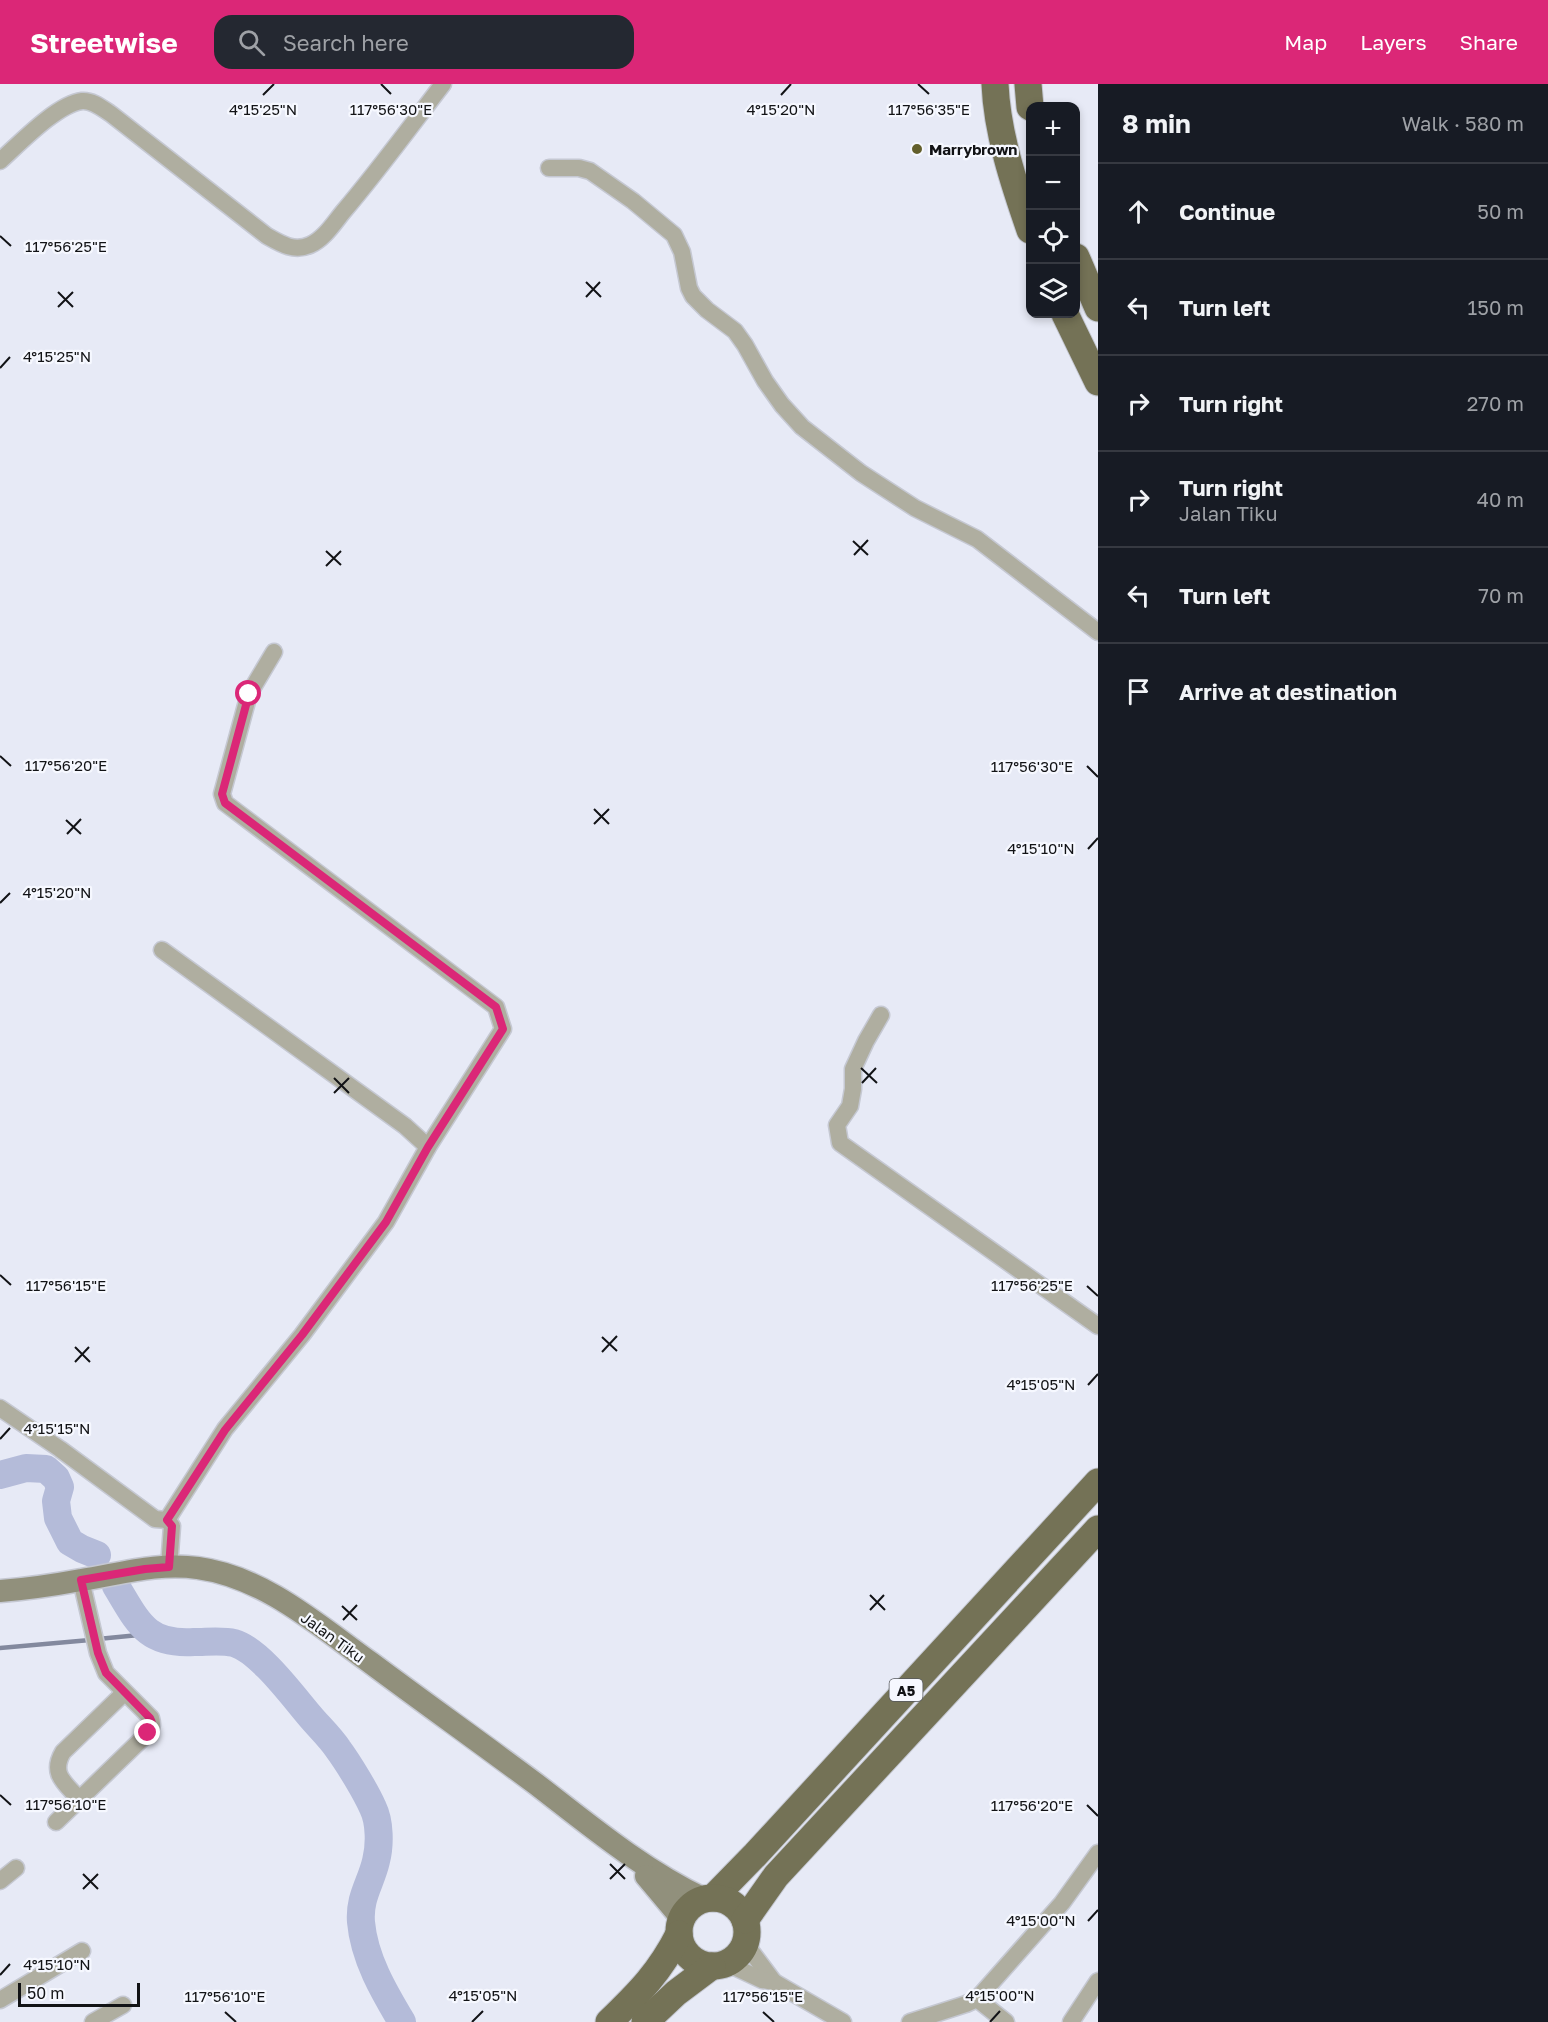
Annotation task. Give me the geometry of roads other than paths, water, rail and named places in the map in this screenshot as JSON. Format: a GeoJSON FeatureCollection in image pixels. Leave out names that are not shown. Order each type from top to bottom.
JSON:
{"type":"FeatureCollection","features":[{"type":"Feature","properties":{"kind":"highway"},"geometry":{"type":"LineString","coordinates":[[1028,84],[1030,102]]}},
{"type":"Feature","properties":{"kind":"highway"},"geometry":{"type":"LineString","coordinates":[[991,86],[1003,139],[1026,218]]}},
{"type":"Feature","properties":{"kind":"highway"},"geometry":{"type":"LineString","coordinates":[[1079,264],[1098,308]]}},
{"type":"Feature","properties":{"kind":"highway"},"geometry":{"type":"LineString","coordinates":[[1067,318],[1098,382]]}},
{"type":"Feature","properties":{"kind":"highway","name":"A5"},"geometry":{"type":"LineString","coordinates":[[609,2022],[658,1971],[687,1911],[694,1904],[708,1899],[787,1821],[1098,1482]]}},
{"type":"Feature","properties":{"kind":"highway","name":"A5"},"geometry":{"type":"LineString","coordinates":[[645,2022],[676,1993],[741,1952],[745,1931],[776,1876],[1098,1529]]}},
{"type":"Feature","properties":{"kind":"highway"},"geometry":{"type":"LineString","coordinates":[[708,1899],[723,1899],[732,1904],[740,1911],[745,1931]]}},
{"type":"Feature","properties":{"kind":"highway"},"geometry":{"type":"LineString","coordinates":[[680,1927],[681,1944],[693,1960],[703,1964],[719,1965]]}},
{"type":"Feature","properties":{"kind":"main road","name":"Jalan Tiku"},"geometry":{"type":"LineString","coordinates":[[0,1591],[169,1567],[223,1572],[252,1583],[288,1604],[618,1847],[676,1886],[708,1899]]}},
{"type":"Feature","properties":{"kind":"main road","name":"Jalan Tiku"},"geometry":{"type":"LineString","coordinates":[[618,1847],[666,1898],[680,1927]]}},
{"type":"Feature","properties":{"kind":"street"},"geometry":{"type":"LineString","coordinates":[[0,161],[51,116],[69,105],[84,101],[98,105],[267,236],[285,246],[298,248],[312,244],[323,235],[366,185],[443,84]]}},
{"type":"Feature","properties":{"kind":"street"},"geometry":{"type":"LineString","coordinates":[[549,168],[579,168],[590,171],[633,201],[674,235],[682,252],[689,288],[693,296],[735,331],[782,405],[810,434],[861,473],[906,502],[976,539],[1098,632]]}},
{"type":"Feature","properties":{"kind":"street"},"geometry":{"type":"LineString","coordinates":[[167,1520],[225,1430],[302,1335],[386,1222],[428,1147],[503,1029],[496,1007],[225,803],[222,794],[249,694],[274,652]]}},
{"type":"Feature","properties":{"kind":"street"},"geometry":{"type":"LineString","coordinates":[[162,950],[405,1126],[428,1147]]}},
{"type":"Feature","properties":{"kind":"street"},"geometry":{"type":"LineString","coordinates":[[881,1016],[853,1069],[850,1106],[837,1125],[840,1143],[1098,1326]]}},
{"type":"Feature","properties":{"kind":"street"},"geometry":{"type":"LineString","coordinates":[[0,1408],[155,1519],[167,1520],[172,1526],[169,1567]]}},
{"type":"Feature","properties":{"kind":"street"},"geometry":{"type":"LineString","coordinates":[[56,1822],[152,1728],[153,1723],[106,1673],[98,1653],[81,1580]]}},
{"type":"Feature","properties":{"kind":"street"},"geometry":{"type":"LineString","coordinates":[[79,1799],[57,1771],[57,1762],[63,1752],[124,1693]]}},
{"type":"Feature","properties":{"kind":"street"},"geometry":{"type":"LineString","coordinates":[[910,2022],[966,2004],[977,1998],[1062,1903],[1098,1853]]}},
{"type":"Feature","properties":{"kind":"street"},"geometry":{"type":"LineString","coordinates":[[0,1881],[16,1868]]}},
{"type":"Feature","properties":{"kind":"street"},"geometry":{"type":"LineString","coordinates":[[745,1931],[774,1982]]}},
{"type":"Feature","properties":{"kind":"street"},"geometry":{"type":"LineString","coordinates":[[0,2000],[82,1951]]}},
{"type":"Feature","properties":{"kind":"street"},"geometry":{"type":"LineString","coordinates":[[719,1965],[774,1982],[843,2022]]}},
{"type":"Feature","properties":{"kind":"street"},"geometry":{"type":"LineString","coordinates":[[1071,2022],[1098,1980]]}},
{"type":"Feature","properties":{"kind":"street"},"geometry":{"type":"LineString","coordinates":[[977,1998],[1006,2022]]}},
{"type":"Feature","properties":{"kind":"street"},"geometry":{"type":"LineString","coordinates":[[93,2022],[123,2005]]}},
{"type":"Feature","properties":{"kind":"waterway"},"geometry":{"type":"LineString","coordinates":[[0,1475],[26,1468],[46,1469],[56,1478],[60,1487],[56,1501],[58,1518],[70,1542],[97,1555]]}},
{"type":"Feature","properties":{"kind":"waterway"},"geometry":{"type":"LineString","coordinates":[[116,1586],[138,1620],[154,1635],[178,1642],[229,1642],[244,1647],[254,1654],[284,1685],[347,1762],[370,1801],[378,1827],[377,1855],[362,1905],[363,1935],[376,1974],[402,2022]]}},
{"type":"Feature","properties":{"kind":"waterway"},"geometry":{"type":"LineString","coordinates":[[98,1639],[149,1634]]}},
{"type":"Feature","properties":{"kind":"waterway"},"geometry":{"type":"LineString","coordinates":[[0,1648],[90,1640]]}},
{"type":"Feature","properties":{"kind":"place","name":"Marrybrown"},"geometry":{"type":"Point","coordinates":[917,149]}}]}
